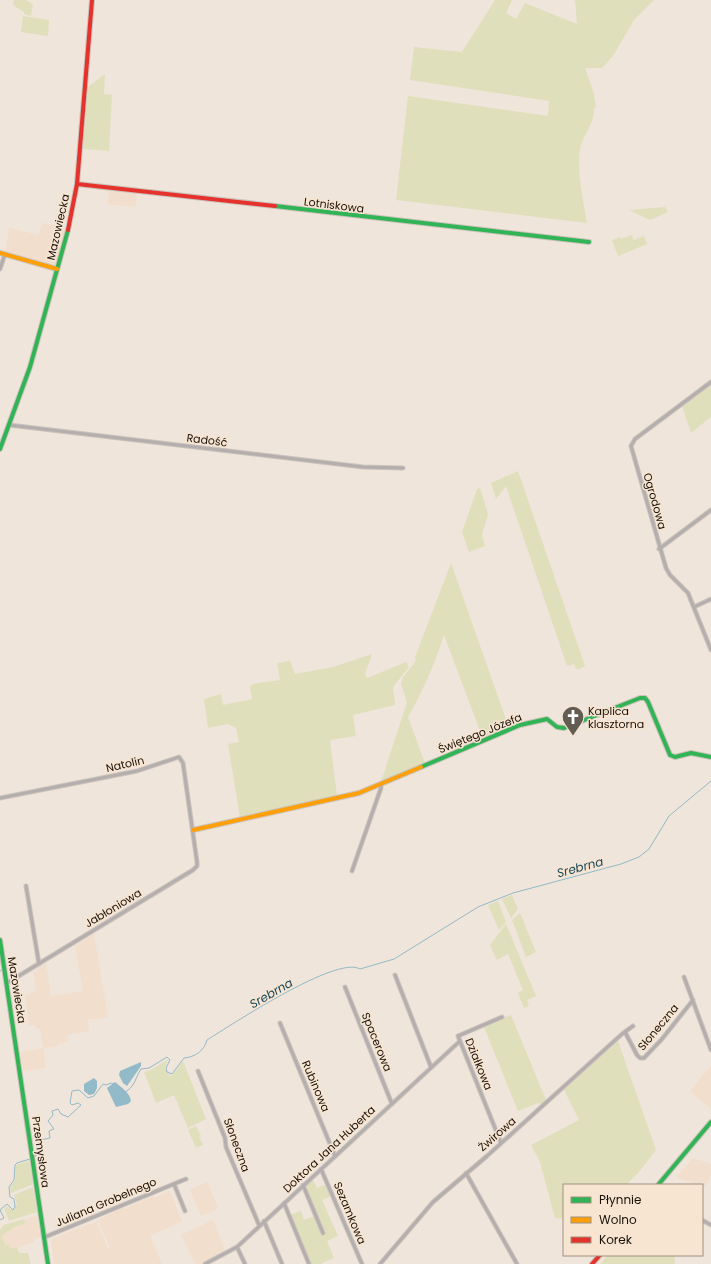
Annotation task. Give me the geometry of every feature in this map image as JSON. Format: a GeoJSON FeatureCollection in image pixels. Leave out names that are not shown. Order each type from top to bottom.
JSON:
{"type":"FeatureCollection","features":[{"type":"Feature","properties":{"kind":"street","name":"Mazowiecka"},"geometry":{"type":"LineString","coordinates":[[0,449],[30,367],[72,214],[77,184],[92,0]]}},
{"type":"Feature","properties":{"kind":"street","name":"Lotniskowa"},"geometry":{"type":"LineString","coordinates":[[77,184],[589,242]]}},
{"type":"Feature","properties":{"kind":"street"},"geometry":{"type":"LineString","coordinates":[[0,269],[2,254],[57,269]]}},
{"type":"Feature","properties":{"kind":"street","name":"Ogrodowa"},"geometry":{"type":"LineString","coordinates":[[711,382],[631,444],[631,451],[659,549],[668,572],[687,591],[711,650]]}},
{"type":"Feature","properties":{"kind":"street","name":"Radość"},"geometry":{"type":"LineString","coordinates":[[9,424],[363,467],[403,468]]}},
{"type":"Feature","properties":{"kind":"street"},"geometry":{"type":"LineString","coordinates":[[659,549],[711,510]]}},
{"type":"Feature","properties":{"kind":"street"},"geometry":{"type":"LineString","coordinates":[[694,607],[711,599]]}},
{"type":"Feature","properties":{"kind":"street","name":"Świętego Józefa"},"geometry":{"type":"LineString","coordinates":[[193,830],[355,794],[527,723],[546,719],[557,727],[564,728],[640,698],[648,702],[670,755],[674,757],[691,753],[711,757]]}},
{"type":"Feature","properties":{"kind":"street","name":"Natolin"},"geometry":{"type":"LineString","coordinates":[[0,798],[137,771],[179,757],[184,763],[193,830]]}},
{"type":"Feature","properties":{"kind":"street"},"geometry":{"type":"LineString","coordinates":[[352,871],[381,788],[381,784]]}},
{"type":"Feature","properties":{"kind":"street","name":"Jabłoniowa"},"geometry":{"type":"LineString","coordinates":[[7,983],[194,870],[197,866],[197,862],[193,830]]}},
{"type":"Feature","properties":{"kind":"street"},"geometry":{"type":"LineString","coordinates":[[26,886],[38,964]]}},
{"type":"Feature","properties":{"kind":"street","name":"Mazowiecka"},"geometry":{"type":"LineString","coordinates":[[0,940],[16,1044]]}},
{"type":"Feature","properties":{"kind":"street"},"geometry":{"type":"LineString","coordinates":[[395,976],[432,1067]]}},
{"type":"Feature","properties":{"kind":"street"},"geometry":{"type":"LineString","coordinates":[[684,977],[711,1050]]}},
{"type":"Feature","properties":{"kind":"street","name":"Spacerowa"},"geometry":{"type":"LineString","coordinates":[[345,987],[392,1104]]}},
{"type":"Feature","properties":{"kind":"street","name":"Słoneczna"},"geometry":{"type":"LineString","coordinates":[[625,1032],[637,1055],[640,1058],[644,1058],[662,1039],[693,1000]]}},
{"type":"Feature","properties":{"kind":"street","name":"Działkowa"},"geometry":{"type":"LineString","coordinates":[[501,1143],[458,1036],[461,1033],[502,1017]]}},
{"type":"Feature","properties":{"kind":"street","name":"Rubinowa"},"geometry":{"type":"LineString","coordinates":[[280,1023],[335,1156]]}},
{"type":"Feature","properties":{"kind":"street","name":"Żwirowa"},"geometry":{"type":"LineString","coordinates":[[380,1264],[433,1202],[633,1026]]}},
{"type":"Feature","properties":{"kind":"street","name":"Doktora Jana Huberta"},"geometry":{"type":"LineString","coordinates":[[205,1264],[237,1247],[259,1225],[460,1041]]}},
{"type":"Feature","properties":{"kind":"street","name":"Przemysłowa"},"geometry":{"type":"LineString","coordinates":[[16,1044],[48,1264]]}},
{"type":"Feature","properties":{"kind":"street","name":"Słoneczna"},"geometry":{"type":"LineString","coordinates":[[198,1071],[225,1138],[226,1147],[259,1225]]}},
{"type":"Feature","properties":{"kind":"street"},"geometry":{"type":"LineString","coordinates":[[659,1184],[711,1122]]}},
{"type":"Feature","properties":{"kind":"street","name":"Sezamkowa"},"geometry":{"type":"LineString","coordinates":[[321,1169],[362,1264]]}},
{"type":"Feature","properties":{"kind":"street"},"geometry":{"type":"LineString","coordinates":[[466,1173],[517,1264]]}},
{"type":"Feature","properties":{"kind":"street","name":"Juliana Grobelnego"},"geometry":{"type":"LineString","coordinates":[[44,1237],[186,1179]]}},
{"type":"Feature","properties":{"kind":"street","name":"Juliana Grobelnego"},"geometry":{"type":"LineString","coordinates":[[174,1184],[185,1211]]}},
{"type":"Feature","properties":{"kind":"street"},"geometry":{"type":"LineString","coordinates":[[303,1185],[323,1232]]}},
{"type":"Feature","properties":{"kind":"street"},"geometry":{"type":"LineString","coordinates":[[284,1203],[309,1264]]}},
{"type":"Feature","properties":{"kind":"street"},"geometry":{"type":"LineString","coordinates":[[264,1221],[282,1264]]}},
{"type":"Feature","properties":{"kind":"street"},"geometry":{"type":"LineString","coordinates":[[237,1247],[244,1264]]}},
{"type":"Feature","properties":{"kind":"street"},"geometry":{"type":"LineString","coordinates":[[592,1264],[599,1256]]}},
{"type":"Feature","properties":{"kind":"shaded area"},"geometry":{"type":"Polygon","coordinates":[[[109,189],[137,192],[136,207],[108,204],[109,189]]]}},
{"type":"Feature","properties":{"kind":"shaded area"},"geometry":{"type":"Polygon","coordinates":[[[42,223],[66,228],[56,264],[52,265],[6,251],[9,228],[39,235],[42,223]]]}},
{"type":"Feature","properties":{"kind":"shaded area"},"geometry":{"type":"Polygon","coordinates":[[[94,934],[108,1018],[88,1019],[89,1031],[67,1035],[68,1042],[58,1044],[58,1046],[44,1048],[45,1068],[25,1071],[23,1069],[20,1052],[43,1048],[40,1029],[36,1028],[35,1025],[29,1026],[25,995],[36,991],[33,972],[36,972],[37,968],[46,963],[51,996],[83,991],[75,946],[94,934]]]}},
{"type":"Feature","properties":{"kind":"shaded area"},"geometry":{"type":"Polygon","coordinates":[[[711,1066],[711,1109],[690,1091],[711,1066]]]}},
{"type":"Feature","properties":{"kind":"shaded area"},"geometry":{"type":"Polygon","coordinates":[[[693,1158],[711,1164],[711,1175],[705,1187],[703,1186],[703,1184],[696,1184],[678,1178],[677,1176],[693,1158]]]}},
{"type":"Feature","properties":{"kind":"shaded area"},"geometry":{"type":"Polygon","coordinates":[[[207,1182],[218,1207],[217,1209],[201,1216],[190,1190],[207,1182]]]}},
{"type":"Feature","properties":{"kind":"shaded area"},"geometry":{"type":"Polygon","coordinates":[[[170,1191],[182,1221],[150,1236],[162,1264],[54,1264],[51,1240],[75,1229],[97,1222],[108,1249],[110,1248],[98,1220],[123,1207],[127,1209],[130,1206],[152,1196],[154,1198],[170,1191]]]}},
{"type":"Feature","properties":{"kind":"shaded area"},"geometry":{"type":"Polygon","coordinates":[[[37,1216],[40,1237],[34,1239],[34,1242],[0,1253],[0,1230],[4,1225],[37,1216]]]}},
{"type":"Feature","properties":{"kind":"shaded area"},"geometry":{"type":"Polygon","coordinates":[[[213,1220],[225,1251],[200,1264],[196,1264],[181,1235],[213,1220]]]}},
{"type":"Feature","properties":{"kind":"green space"},"geometry":{"type":"Polygon","coordinates":[[[14,0],[26,0],[33,4],[31,16],[24,14],[24,12],[13,5],[14,0]]]}},
{"type":"Feature","properties":{"kind":"green space"},"geometry":{"type":"Polygon","coordinates":[[[495,0],[512,0],[506,13],[516,19],[525,3],[577,24],[575,0],[654,0],[634,20],[613,56],[602,68],[585,68],[594,94],[596,108],[594,108],[593,119],[580,149],[579,158],[581,186],[587,223],[396,200],[408,96],[548,116],[549,101],[410,80],[414,47],[462,52],[495,0]]]}},
{"type":"Feature","properties":{"kind":"green space"},"geometry":{"type":"Polygon","coordinates":[[[23,16],[49,20],[48,36],[21,32],[23,16]]]}},
{"type":"Feature","properties":{"kind":"green space"},"geometry":{"type":"Polygon","coordinates":[[[105,74],[104,94],[112,95],[109,151],[83,149],[88,87],[105,74]]]}},
{"type":"Feature","properties":{"kind":"green space"},"geometry":{"type":"Polygon","coordinates":[[[665,207],[668,212],[650,220],[629,210],[665,207]]]}},
{"type":"Feature","properties":{"kind":"green space"},"geometry":{"type":"Polygon","coordinates":[[[631,235],[634,240],[644,236],[647,244],[618,256],[612,240],[620,237],[621,239],[631,235]]]}},
{"type":"Feature","properties":{"kind":"green space"},"geometry":{"type":"Polygon","coordinates":[[[711,384],[711,417],[691,433],[682,406],[711,384]]]}},
{"type":"Feature","properties":{"kind":"green space"},"geometry":{"type":"Polygon","coordinates":[[[518,471],[585,666],[577,670],[574,664],[567,666],[506,486],[496,499],[491,483],[518,471]]]}},
{"type":"Feature","properties":{"kind":"green space"},"geometry":{"type":"Polygon","coordinates":[[[480,488],[488,514],[482,535],[485,546],[469,552],[462,532],[477,489],[480,488]]]}},
{"type":"Feature","properties":{"kind":"green space"},"geometry":{"type":"Polygon","coordinates":[[[451,563],[509,728],[483,739],[444,635],[428,677],[408,717],[425,763],[381,782],[407,702],[401,684],[403,677],[416,661],[415,657],[451,563]]]}},
{"type":"Feature","properties":{"kind":"green space"},"geometry":{"type":"Polygon","coordinates":[[[372,654],[365,674],[367,678],[406,662],[409,667],[393,687],[395,705],[353,715],[356,736],[330,740],[337,796],[240,818],[228,744],[239,742],[236,728],[228,724],[208,728],[204,699],[221,694],[223,705],[252,699],[250,687],[253,684],[280,680],[277,663],[290,661],[295,674],[333,667],[372,654]]]}},
{"type":"Feature","properties":{"kind":"green space"},"geometry":{"type":"Polygon","coordinates":[[[512,895],[518,909],[511,918],[502,899],[512,895]]]}},
{"type":"Feature","properties":{"kind":"green space"},"geometry":{"type":"Polygon","coordinates":[[[498,901],[506,922],[499,930],[488,905],[498,901]]]}},
{"type":"Feature","properties":{"kind":"green space"},"geometry":{"type":"Polygon","coordinates":[[[520,913],[536,952],[526,957],[512,920],[520,913]]]}},
{"type":"Feature","properties":{"kind":"green space"},"geometry":{"type":"Polygon","coordinates":[[[506,924],[536,996],[527,1000],[529,1006],[524,1008],[518,993],[523,990],[508,954],[497,960],[490,945],[506,924]]]}},
{"type":"Feature","properties":{"kind":"green space"},"geometry":{"type":"Polygon","coordinates":[[[511,1015],[546,1100],[541,1105],[538,1103],[518,1111],[483,1025],[511,1015]]]}},
{"type":"Feature","properties":{"kind":"green space"},"geometry":{"type":"Polygon","coordinates":[[[618,1041],[656,1150],[639,1172],[627,1184],[563,1184],[563,1219],[555,1218],[540,1162],[531,1145],[579,1120],[564,1090],[618,1041]]]}},
{"type":"Feature","properties":{"kind":"green space"},"geometry":{"type":"Polygon","coordinates":[[[168,1059],[165,1068],[167,1073],[172,1076],[183,1061],[206,1119],[188,1128],[174,1095],[156,1103],[144,1072],[151,1070],[168,1059]]]}},
{"type":"Feature","properties":{"kind":"green space"},"geometry":{"type":"Polygon","coordinates":[[[196,1126],[201,1136],[199,1137],[203,1145],[196,1148],[188,1130],[196,1126]]]}},
{"type":"Feature","properties":{"kind":"green space"},"geometry":{"type":"Polygon","coordinates":[[[29,1161],[33,1184],[11,1193],[10,1187],[15,1181],[16,1165],[29,1161]]]}},
{"type":"Feature","properties":{"kind":"green space"},"geometry":{"type":"Polygon","coordinates":[[[312,1178],[317,1188],[327,1184],[332,1196],[322,1200],[338,1236],[327,1241],[334,1258],[322,1264],[311,1264],[290,1215],[301,1211],[304,1220],[315,1216],[322,1234],[325,1233],[306,1187],[312,1178]]]}},
{"type":"Feature","properties":{"kind":"green space"},"geometry":{"type":"Polygon","coordinates":[[[33,1187],[37,1212],[9,1221],[4,1209],[7,1206],[12,1210],[17,1205],[14,1195],[33,1187]]]}},
{"type":"Feature","properties":{"kind":"green space"},"geometry":{"type":"Polygon","coordinates":[[[24,1219],[25,1224],[16,1226],[1,1236],[6,1246],[9,1244],[10,1249],[17,1247],[19,1253],[28,1253],[31,1264],[0,1264],[0,1230],[4,1225],[24,1219]]]}},
{"type":"Feature","properties":{"kind":"green space"},"geometry":{"type":"Polygon","coordinates":[[[607,1256],[674,1256],[675,1264],[600,1264],[607,1256]]]}},
{"type":"Feature","properties":{"kind":"water"},"geometry":{"type":"Polygon","coordinates":[[[141,1062],[141,1066],[127,1086],[123,1083],[119,1075],[120,1071],[141,1062]]]}},
{"type":"Feature","properties":{"kind":"water"},"geometry":{"type":"Polygon","coordinates":[[[94,1078],[97,1081],[97,1088],[94,1094],[89,1095],[84,1091],[84,1084],[94,1078]]]}},
{"type":"Feature","properties":{"kind":"water"},"geometry":{"type":"Polygon","coordinates":[[[115,1082],[129,1095],[131,1101],[128,1104],[116,1107],[107,1088],[115,1082]]]}},
{"type":"Feature","properties":{"kind":"waterway","name":"Srebrna"},"geometry":{"type":"LineString","coordinates":[[125,1092],[131,1088],[141,1069],[149,1068],[167,1057],[170,1060],[166,1068],[167,1072],[172,1074],[184,1058],[198,1053],[204,1047],[207,1040],[260,1007],[308,981],[330,972],[348,967],[360,969],[394,959],[478,907],[513,893],[621,864],[639,857],[649,849],[669,816],[711,781]]}},
{"type":"Feature","properties":{"kind":"waterway","name":"Srebrna"},"geometry":{"type":"LineString","coordinates":[[33,1157],[36,1156],[40,1140],[50,1138],[49,1131],[54,1129],[48,1121],[53,1115],[52,1111],[58,1109],[61,1114],[68,1117],[81,1105],[78,1103],[72,1105],[70,1103],[72,1091],[79,1090],[88,1098],[94,1096],[103,1084],[114,1084]]}},
{"type":"Feature","properties":{"kind":"waterway","name":"Srebrna"},"geometry":{"type":"LineString","coordinates":[[0,1220],[4,1218],[0,1210],[7,1204],[13,1210],[15,1207],[14,1199],[10,1197],[9,1187],[14,1180],[15,1165],[30,1159]]}},
{"type":"Feature","properties":{"kind":"traffic: fast"},"geometry":{"type":"LineString","coordinates":[[275,206],[589,242]]}},
{"type":"Feature","properties":{"kind":"traffic: fast"},"geometry":{"type":"LineString","coordinates":[[0,449],[30,367],[68,230]]}},
{"type":"Feature","properties":{"kind":"traffic: fast"},"geometry":{"type":"LineString","coordinates":[[421,767],[520,725],[547,719],[557,727],[564,728],[640,698],[645,698],[648,702],[670,755],[675,757],[691,753],[711,757]]}},
{"type":"Feature","properties":{"kind":"traffic: fast"},"geometry":{"type":"LineString","coordinates":[[0,940],[48,1264]]}},
{"type":"Feature","properties":{"kind":"traffic: fast"},"geometry":{"type":"LineString","coordinates":[[659,1184],[711,1122]]}},
{"type":"Feature","properties":{"kind":"traffic: slow"},"geometry":{"type":"LineString","coordinates":[[0,253],[57,269]]}},
{"type":"Feature","properties":{"kind":"traffic: slow"},"geometry":{"type":"LineString","coordinates":[[193,830],[359,793],[421,767]]}},
{"type":"Feature","properties":{"kind":"traffic: jam"},"geometry":{"type":"LineString","coordinates":[[68,230],[77,184],[92,0]]}},
{"type":"Feature","properties":{"kind":"traffic: jam"},"geometry":{"type":"LineString","coordinates":[[77,184],[275,206]]}},
{"type":"Feature","properties":{"kind":"traffic: jam"},"geometry":{"type":"LineString","coordinates":[[592,1264],[599,1256]]}},
{"type":"Feature","properties":{"kind":"place","name":"Kaplica klasztorna"},"geometry":{"type":"Point","coordinates":[573,736]}}]}
